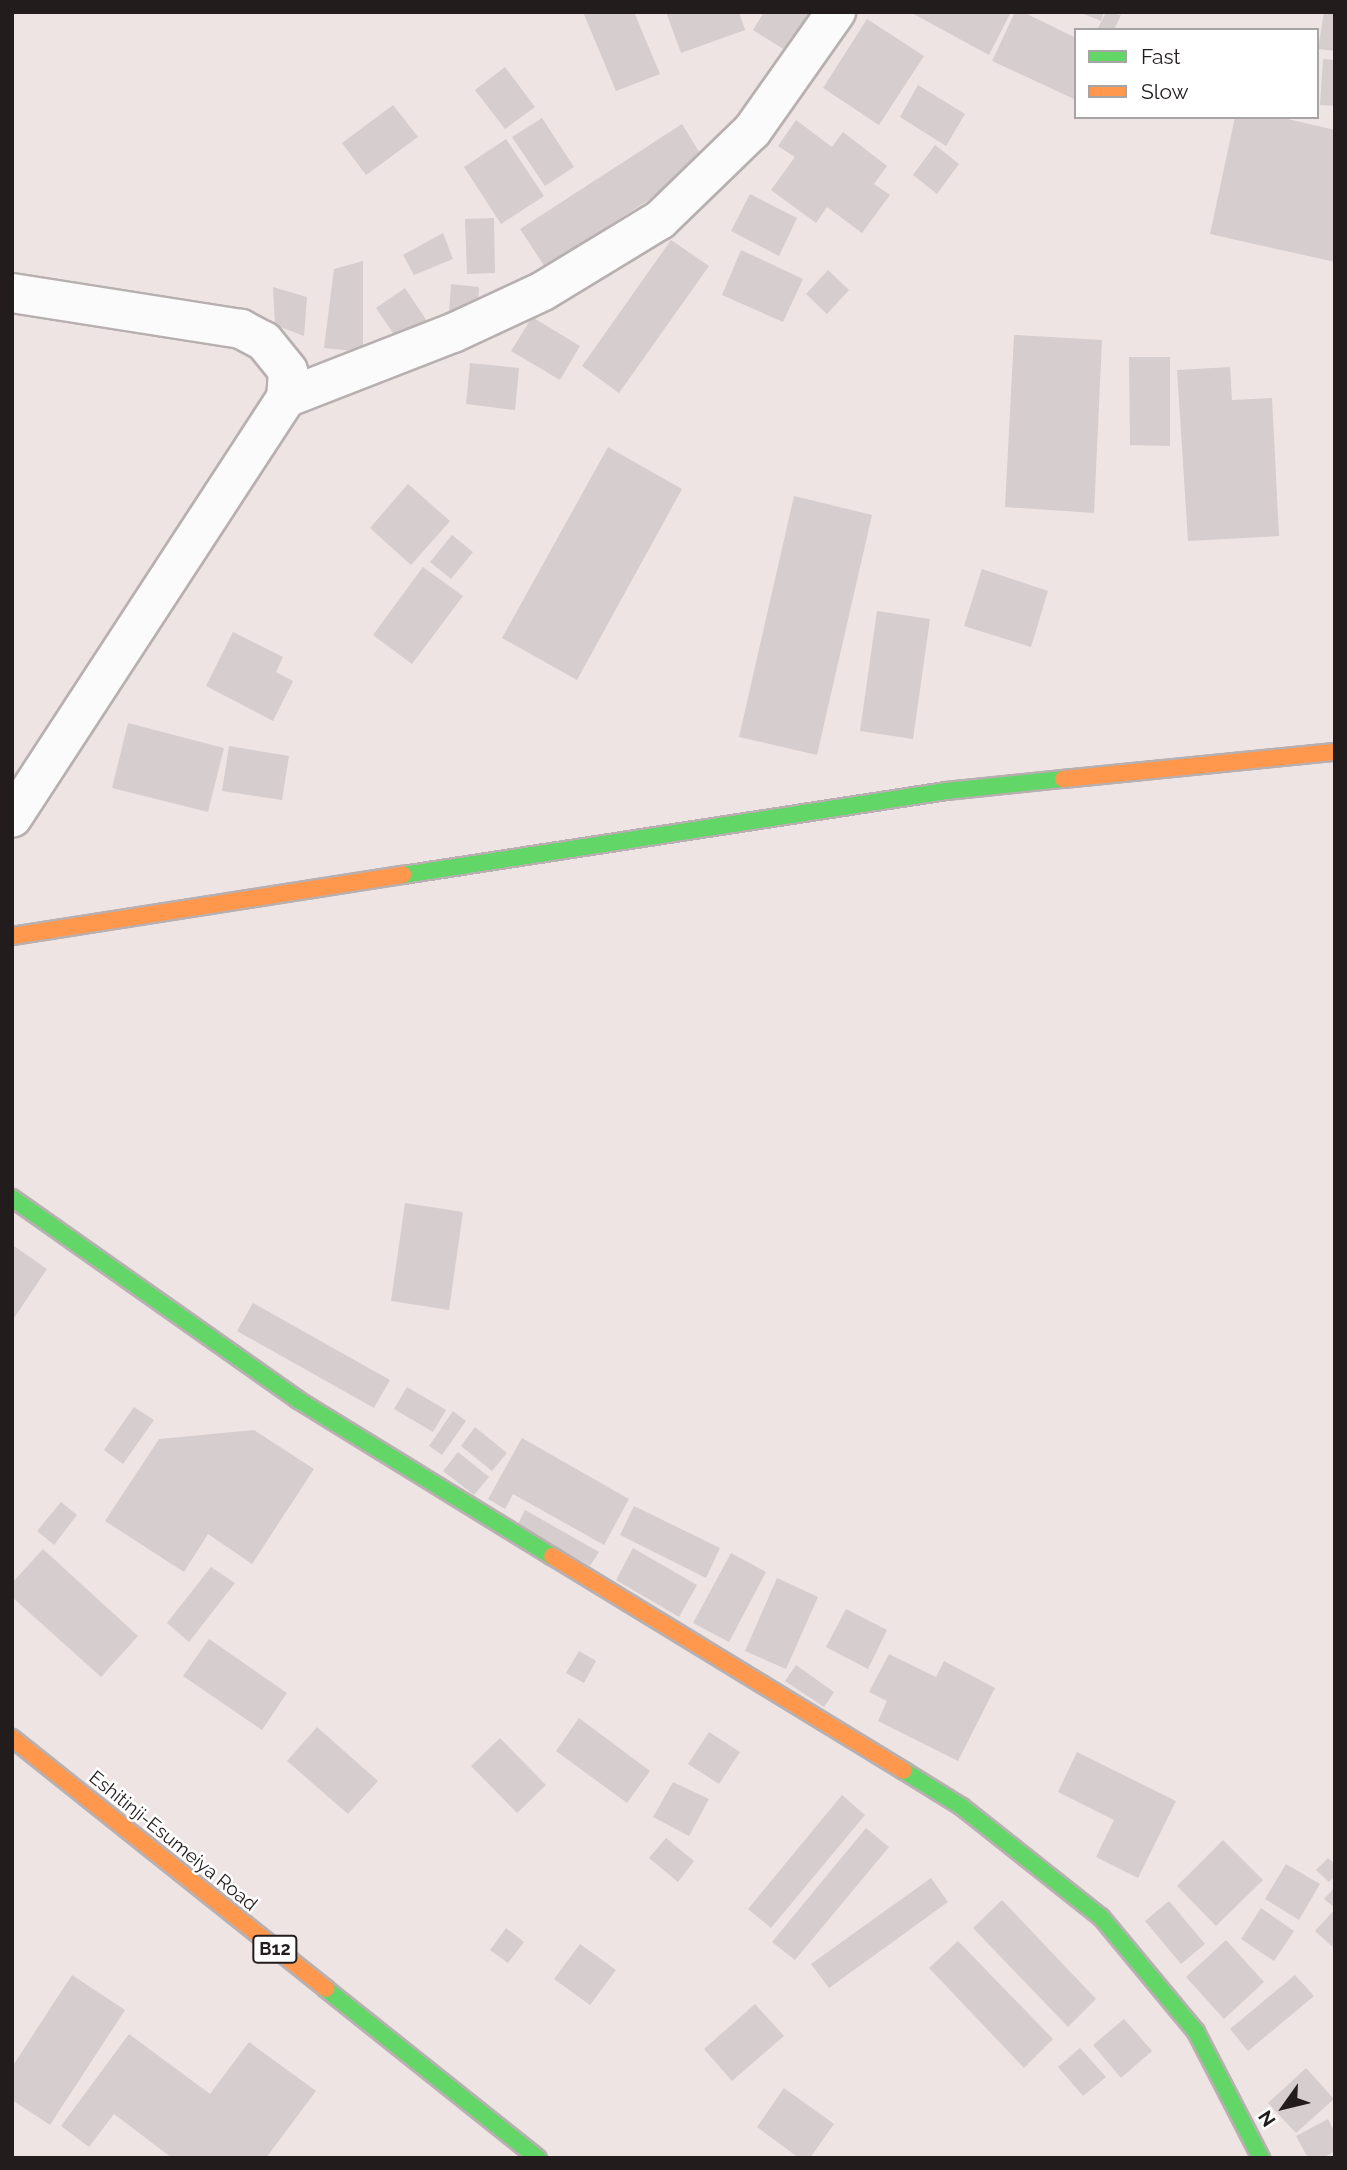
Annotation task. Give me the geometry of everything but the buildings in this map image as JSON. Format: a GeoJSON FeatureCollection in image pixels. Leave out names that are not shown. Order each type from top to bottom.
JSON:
{"type":"FeatureCollection","features":[{"type":"Feature","properties":{"kind":"main road"},"geometry":{"type":"LineString","coordinates":[[12,936],[946,791],[1335,752]]}},
{"type":"Feature","properties":{"kind":"main road"},"geometry":{"type":"LineString","coordinates":[[12,1198],[299,1400],[962,1807],[1101,1917],[1196,2032],[1261,2158]]}},
{"type":"Feature","properties":{"kind":"main road","name":"Eshitinji-Esumeiya Road"},"geometry":{"type":"LineString","coordinates":[[12,1738],[538,2158]]}},
{"type":"Feature","properties":{"kind":"street"},"geometry":{"type":"LineString","coordinates":[[286,398],[453,333],[543,291],[660,220],[752,131],[836,12]]}},
{"type":"Feature","properties":{"kind":"street"},"geometry":{"type":"LineString","coordinates":[[12,293],[241,329],[264,341],[288,371],[286,398],[12,818]]}},
{"type":"Feature","properties":{"kind":"traffic: fast"},"geometry":{"type":"LineString","coordinates":[[403,875],[946,791],[1063,779]]}},
{"type":"Feature","properties":{"kind":"traffic: fast"},"geometry":{"type":"LineString","coordinates":[[12,1198],[298,1400],[552,1556]]}},
{"type":"Feature","properties":{"kind":"traffic: fast"},"geometry":{"type":"LineString","coordinates":[[904,1771],[962,1807],[1101,1917],[1196,2032],[1261,2158]]}},
{"type":"Feature","properties":{"kind":"traffic: fast"},"geometry":{"type":"LineString","coordinates":[[326,1989],[538,2158]]}},
{"type":"Feature","properties":{"kind":"traffic: slow"},"geometry":{"type":"LineString","coordinates":[[1063,779],[1335,752]]}},
{"type":"Feature","properties":{"kind":"traffic: slow"},"geometry":{"type":"LineString","coordinates":[[12,936],[403,875]]}},
{"type":"Feature","properties":{"kind":"traffic: slow"},"geometry":{"type":"LineString","coordinates":[[552,1556],[904,1771]]}},
{"type":"Feature","properties":{"kind":"traffic: slow"},"geometry":{"type":"LineString","coordinates":[[12,1738],[326,1989]]}}]}
